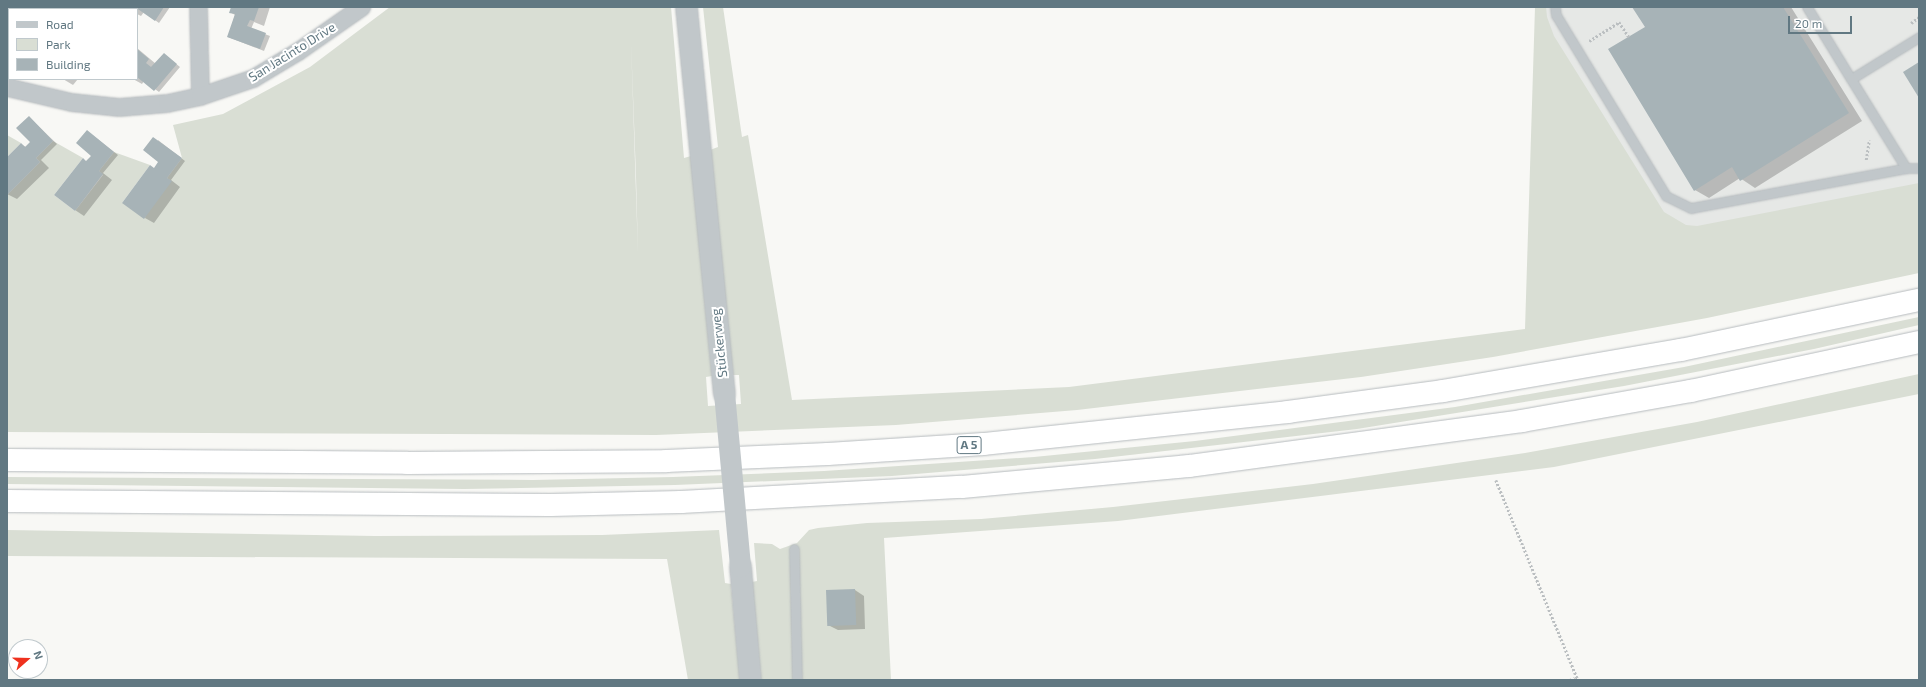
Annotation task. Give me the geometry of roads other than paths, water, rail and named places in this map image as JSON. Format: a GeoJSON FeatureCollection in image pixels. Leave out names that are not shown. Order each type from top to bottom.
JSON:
{"type":"FeatureCollection","features":[{"type":"Feature","properties":{"kind":"highway","name":"A 5"},"geometry":{"type":"LineString","coordinates":[[7,460],[399,463],[666,461],[828,454],[1000,443],[1288,412],[1495,382],[1681,350],[1919,300]]}},
{"type":"Feature","properties":{"kind":"highway"},"geometry":{"type":"LineString","coordinates":[[7,501],[558,504],[784,498],[970,487],[1101,476],[1250,458],[1515,422],[1698,389],[1919,342]]}},
{"type":"Feature","properties":{"kind":"street"},"geometry":{"type":"LineString","coordinates":[[198,7],[200,96]]}},
{"type":"Feature","properties":{"kind":"street","name":"San Jacinto Drive"},"geometry":{"type":"LineString","coordinates":[[7,87],[71,102],[119,107],[166,104],[200,96],[253,78],[298,51],[361,7]]}},
{"type":"Feature","properties":{"kind":"street","name":"Stückerweg"},"geometry":{"type":"LineString","coordinates":[[686,7],[724,393],[750,680]]}},
{"type":"Feature","properties":{"kind":"lane"},"geometry":{"type":"LineString","coordinates":[[1555,7],[1556,15],[1666,196],[1691,208],[1906,168],[1919,168]]}},
{"type":"Feature","properties":{"kind":"lane"},"geometry":{"type":"LineString","coordinates":[[1807,7],[1906,168]]}},
{"type":"Feature","properties":{"kind":"lane"},"geometry":{"type":"LineString","coordinates":[[1850,79],[1919,37]]}},
{"type":"Feature","properties":{"kind":"lane"},"geometry":{"type":"LineString","coordinates":[[794,549],[797,680]]}}]}
